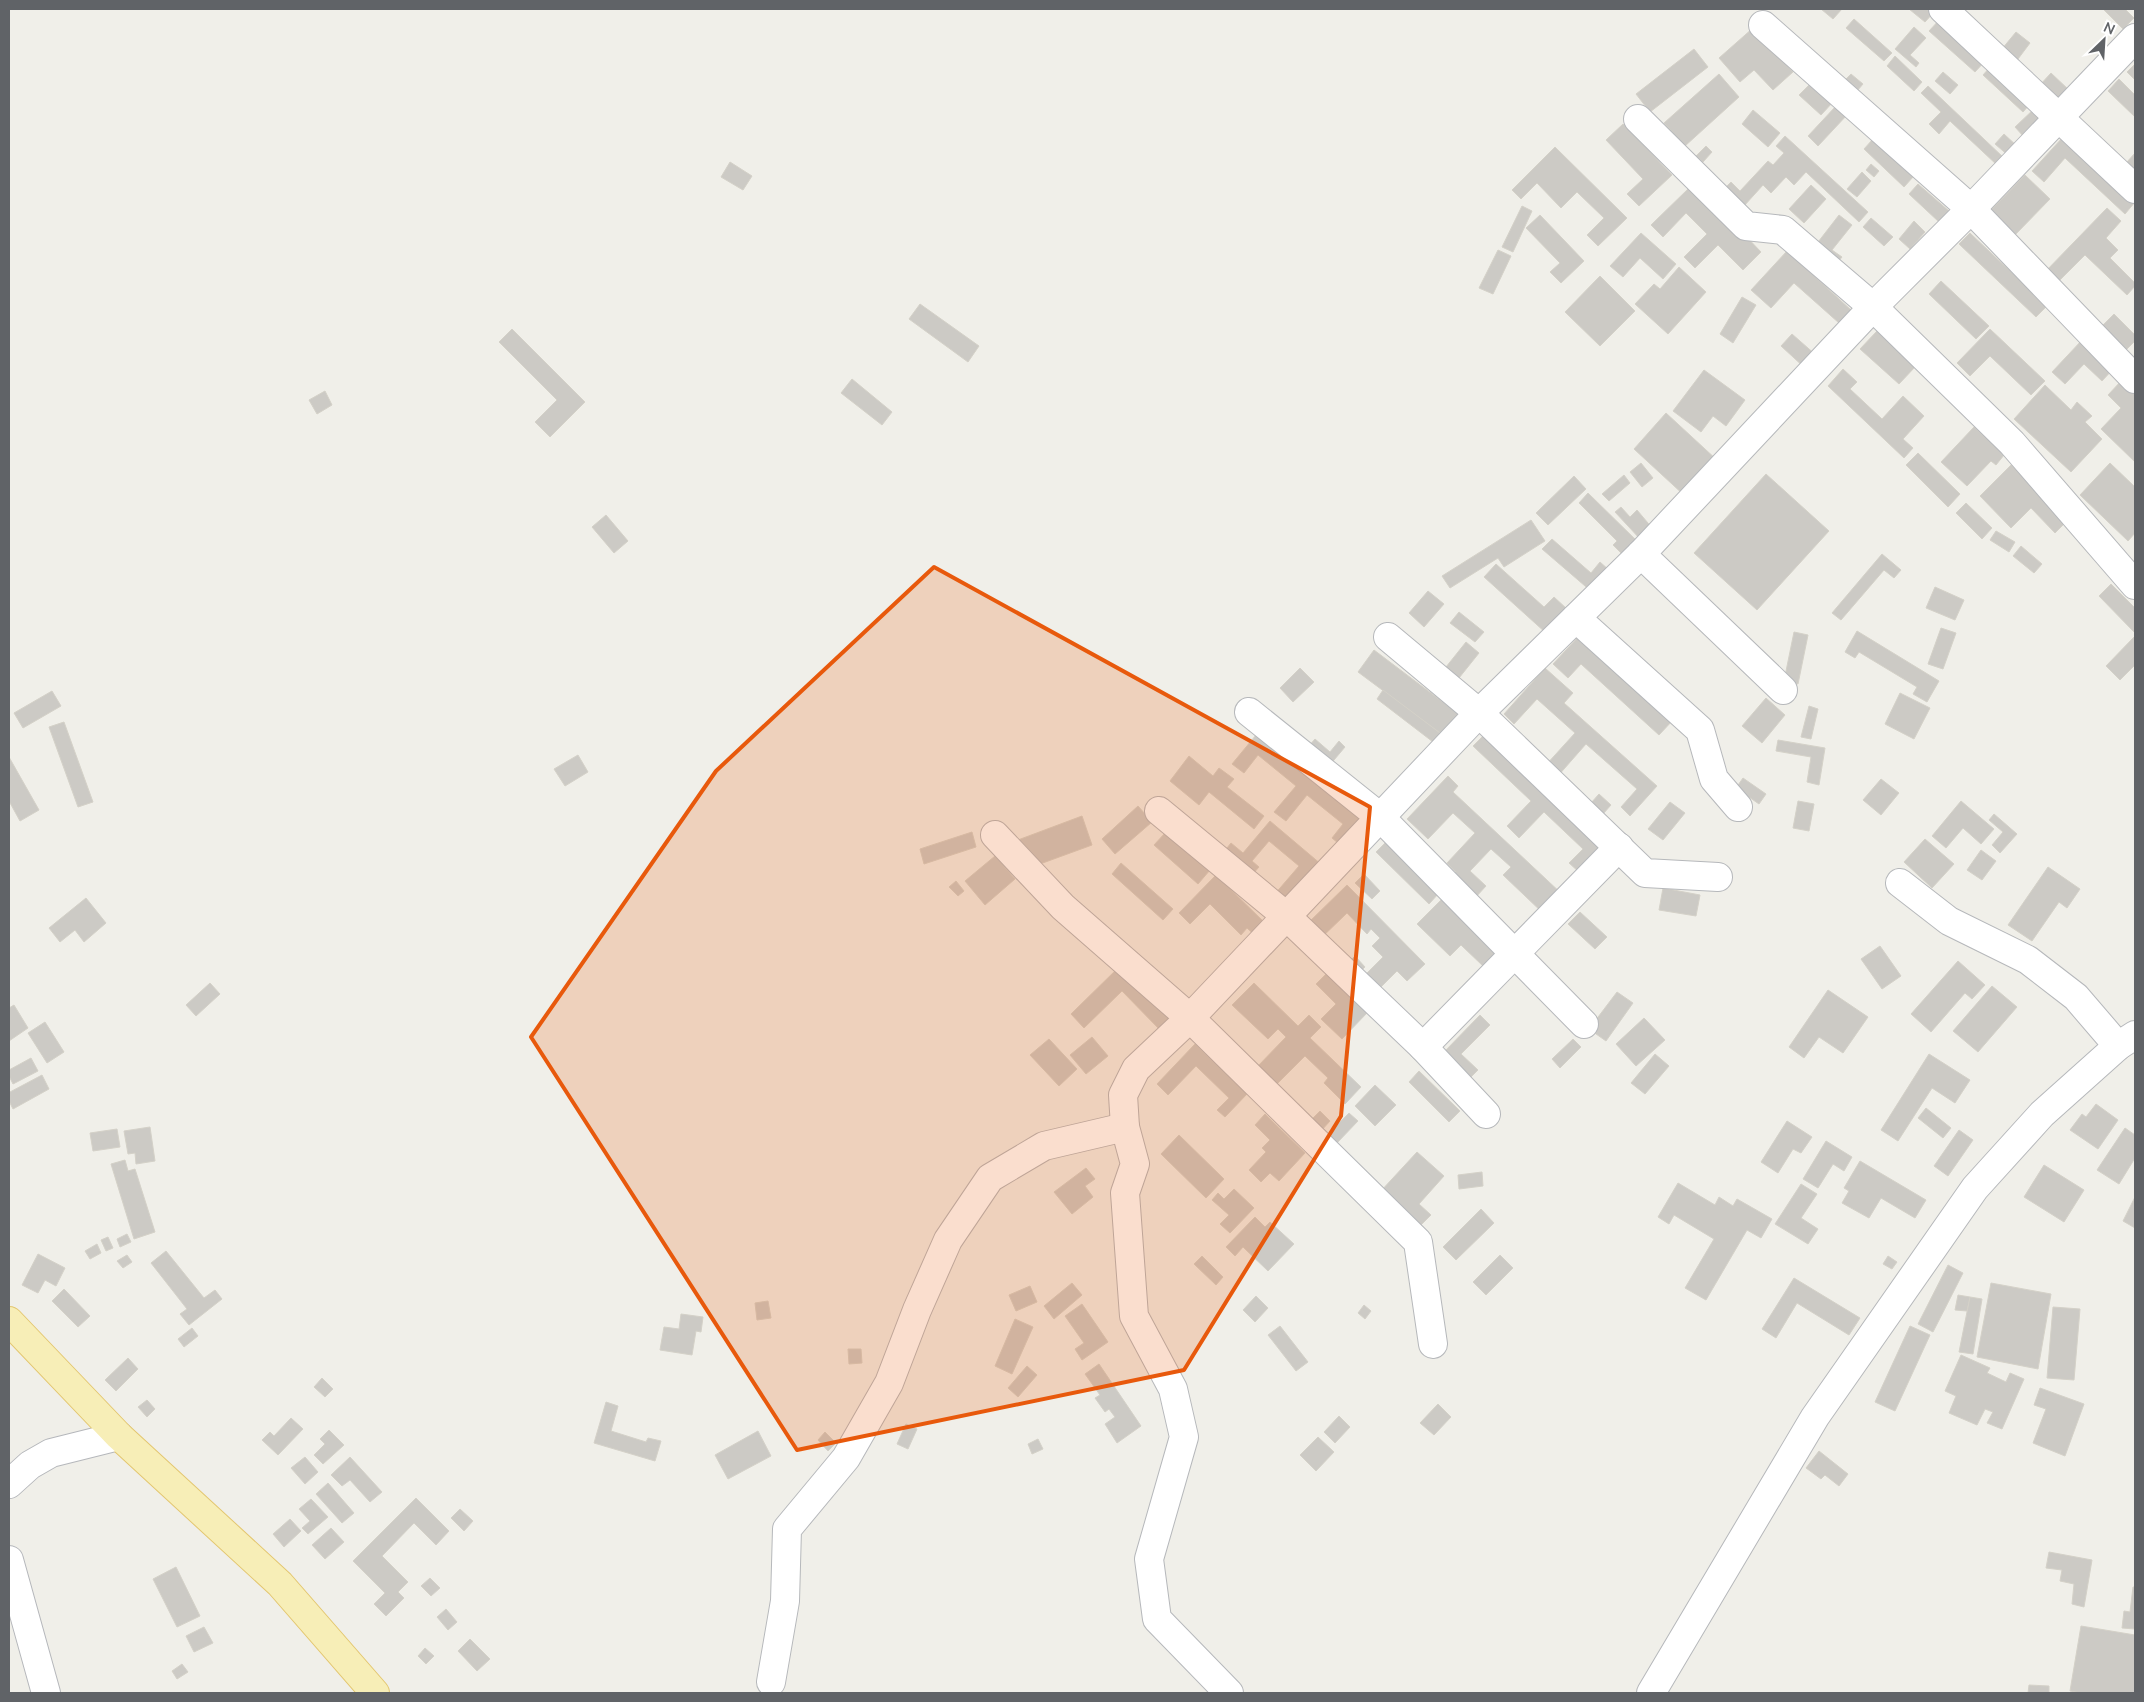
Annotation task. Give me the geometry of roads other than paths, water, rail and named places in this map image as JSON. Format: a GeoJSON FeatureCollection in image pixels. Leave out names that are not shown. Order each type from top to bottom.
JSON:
{"type":"FeatureCollection","features":[{"type":"Feature","properties":{"kind":"main road"},"geometry":{"type":"LineString","coordinates":[[9,1321],[119,1436],[280,1584],[374,1693]]}},
{"type":"Feature","properties":{"kind":"street"},"geometry":{"type":"LineString","coordinates":[[1943,9],[2135,190]]}},
{"type":"Feature","properties":{"kind":"street"},"geometry":{"type":"LineString","coordinates":[[1763,25],[1971,209],[2135,379]]}},
{"type":"Feature","properties":{"kind":"street"},"geometry":{"type":"LineString","coordinates":[[1228,1693],[1157,1619],[1149,1559],[1184,1437],[1173,1388],[1134,1316],[1125,1193],[1135,1164],[1125,1127],[1123,1095],[1136,1069],[1190,1018],[1285,915],[1479,713],[1641,554],[1873,307],[1971,209],[2058,116],[2135,38]]}},
{"type":"Feature","properties":{"kind":"street"},"geometry":{"type":"LineString","coordinates":[[1638,119],[1746,226],[1783,230],[1873,307],[2012,443],[2135,585]]}},
{"type":"Feature","properties":{"kind":"street"},"geometry":{"type":"LineString","coordinates":[[1641,554],[1783,690]]}},
{"type":"Feature","properties":{"kind":"street"},"geometry":{"type":"LineString","coordinates":[[1576,618],[1700,730],[1714,780],[1738,807]]}},
{"type":"Feature","properties":{"kind":"street"},"geometry":{"type":"LineString","coordinates":[[1388,637],[1479,713],[1645,873],[1718,876]]}},
{"type":"Feature","properties":{"kind":"street"},"geometry":{"type":"LineString","coordinates":[[1249,712],[1380,817],[1584,1024]]}},
{"type":"Feature","properties":{"kind":"street"},"geometry":{"type":"LineString","coordinates":[[1159,811],[1285,915],[1423,1047],[1486,1114]]}},
{"type":"Feature","properties":{"kind":"street"},"geometry":{"type":"LineString","coordinates":[[995,834],[1063,908],[1190,1018],[1418,1242],[1433,1344]]}},
{"type":"Feature","properties":{"kind":"street"},"geometry":{"type":"LineString","coordinates":[[1423,1047],[1619,847]]}},
{"type":"Feature","properties":{"kind":"street"},"geometry":{"type":"LineString","coordinates":[[1651,1693],[1815,1417],[1975,1188],[2042,1114],[2127,1041],[2028,960],[1949,921],[1900,883]]}},
{"type":"Feature","properties":{"kind":"street"},"geometry":{"type":"LineString","coordinates":[[772,1682],[785,1602],[787,1529],[846,1458],[889,1383],[948,1240],[990,1178],[1044,1146],[1125,1127]]}},
{"type":"Feature","properties":{"kind":"street"},"geometry":{"type":"LineString","coordinates":[[9,1484],[30,1465],[51,1453],[119,1436]]}},
{"type":"Feature","properties":{"kind":"street"},"geometry":{"type":"LineString","coordinates":[[9,1560],[46,1693]]}}]}
